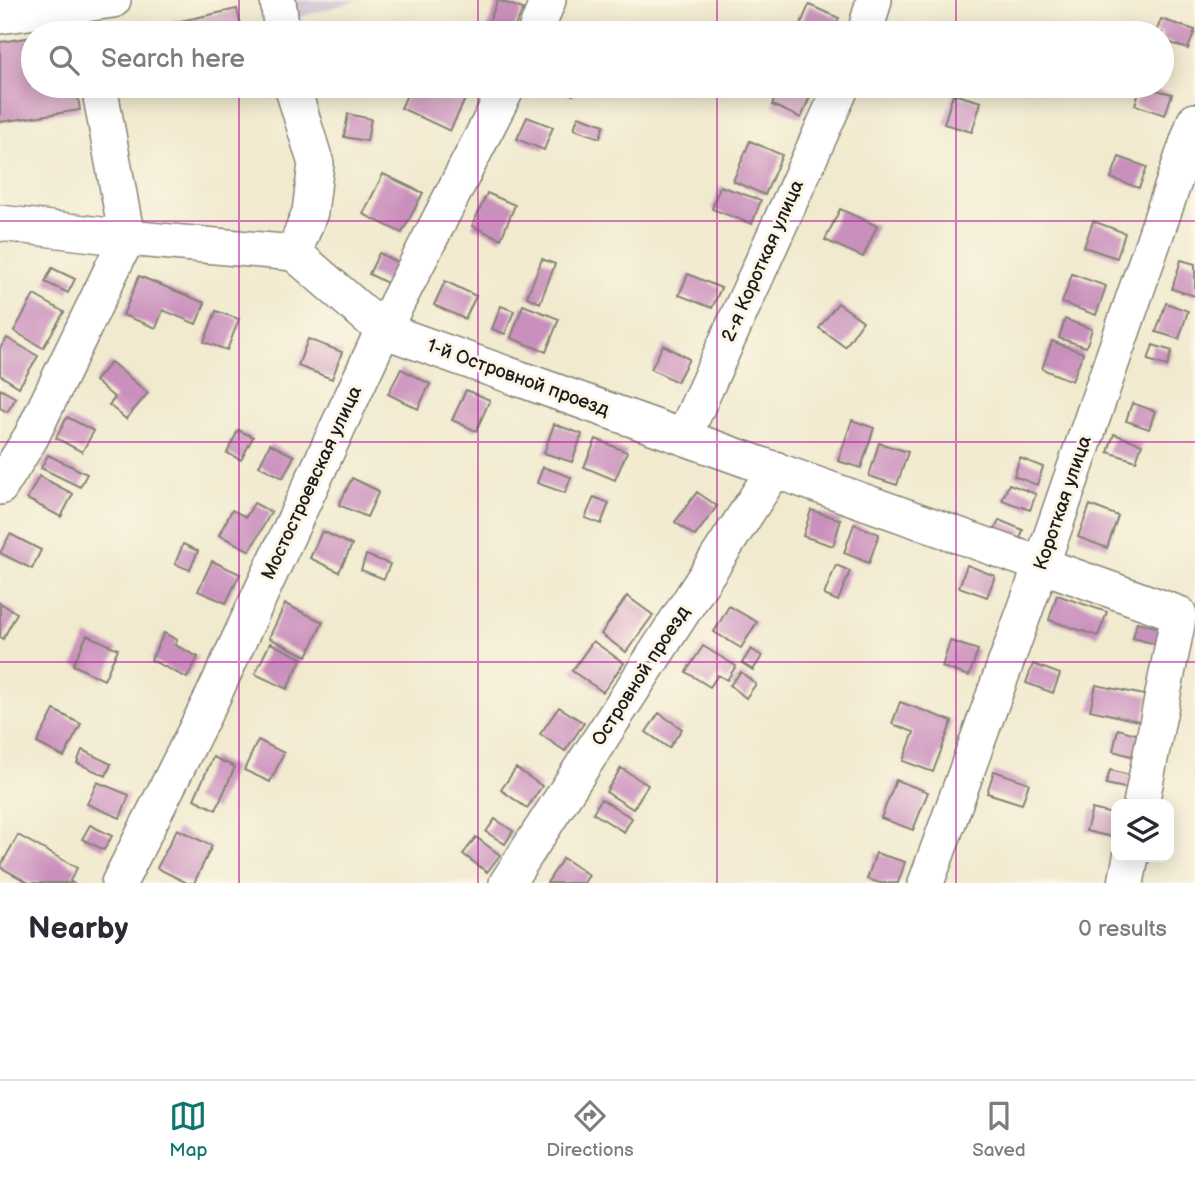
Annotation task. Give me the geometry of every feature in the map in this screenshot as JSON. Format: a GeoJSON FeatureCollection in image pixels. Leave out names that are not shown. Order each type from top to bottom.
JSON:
{"type":"FeatureCollection","features":[{"type":"Feature","properties":{"kind":"street"},"geometry":{"type":"LineString","coordinates":[[278,0],[281,21]]}},
{"type":"Feature","properties":{"kind":"street"},"geometry":{"type":"LineString","coordinates":[[540,21],[548,0]]}},
{"type":"Feature","properties":{"kind":"street"},"geometry":{"type":"LineString","coordinates":[[868,21],[874,0]]}},
{"type":"Feature","properties":{"kind":"street"},"geometry":{"type":"LineString","coordinates":[[0,16],[92,10]]}},
{"type":"Feature","properties":{"kind":"street"},"geometry":{"type":"LineString","coordinates":[[0,487],[31,437],[127,238],[101,98]]}},
{"type":"Feature","properties":{"kind":"street"},"geometry":{"type":"LineString","coordinates":[[0,223],[294,253],[310,212],[316,164],[296,98]]}},
{"type":"Feature","properties":{"kind":"street","name":"Мостостроевская улица"},"geometry":{"type":"LineString","coordinates":[[119,883],[213,696],[383,330],[502,98]]}},
{"type":"Feature","properties":{"kind":"street","name":"2-я Короткая улица"},"geometry":{"type":"LineString","coordinates":[[684,436],[837,98]]}},
{"type":"Feature","properties":{"kind":"street","name":"Короткая улица"},"geometry":{"type":"LineString","coordinates":[[926,883],[1042,563],[1195,121]]}},
{"type":"Feature","properties":{"kind":"street","name":"1-й Островной проезд"},"geometry":{"type":"LineString","coordinates":[[294,253],[383,330],[1179,614],[1142,799]]}},
{"type":"Feature","properties":{"kind":"street","name":"Островной проезд"},"geometry":{"type":"LineString","coordinates":[[507,883],[775,469]]}},
{"type":"Feature","properties":{"kind":"street"},"geometry":{"type":"LineString","coordinates":[[1126,883],[1130,862]]}},
{"type":"Feature","properties":{"kind":"shaded area"},"geometry":{"type":"Polygon","coordinates":[[[278,0],[358,0],[288,21],[281,21],[278,0]]]}},
{"type":"Feature","properties":{"kind":"building"},"geometry":{"type":"Polygon","coordinates":[[[498,0],[523,9],[518,21],[489,21],[498,0]]]}},
{"type":"Feature","properties":{"kind":"building"},"geometry":{"type":"Polygon","coordinates":[[[809,5],[839,18],[838,21],[802,21],[809,5]]]}},
{"type":"Feature","properties":{"kind":"building"},"geometry":{"type":"Polygon","coordinates":[[[237,9],[240,21],[181,21],[237,9]]]}},
{"type":"Feature","properties":{"kind":"building"},"geometry":{"type":"Polygon","coordinates":[[[1174,23],[1195,30],[1188,49],[1174,44],[1174,23]]]}},
{"type":"Feature","properties":{"kind":"building"},"geometry":{"type":"Polygon","coordinates":[[[21,39],[21,98],[78,98],[80,110],[0,122],[0,42],[21,39]]]}},
{"type":"Feature","properties":{"kind":"building"},"geometry":{"type":"Polygon","coordinates":[[[406,98],[466,98],[450,131],[401,108],[406,98]]]}},
{"type":"Feature","properties":{"kind":"building"},"geometry":{"type":"Polygon","coordinates":[[[775,98],[810,98],[801,118],[772,105],[775,98]]]}},
{"type":"Feature","properties":{"kind":"building"},"geometry":{"type":"Polygon","coordinates":[[[952,98],[981,102],[972,132],[944,124],[952,98]]]}},
{"type":"Feature","properties":{"kind":"building"},"geometry":{"type":"Polygon","coordinates":[[[1137,98],[1171,98],[1165,115],[1135,105],[1137,98]]]}},
{"type":"Feature","properties":{"kind":"building"},"geometry":{"type":"Polygon","coordinates":[[[348,114],[371,119],[367,141],[344,137],[348,114]]]}},
{"type":"Feature","properties":{"kind":"building"},"geometry":{"type":"Polygon","coordinates":[[[578,116],[604,125],[600,138],[574,129],[578,116]]]}},
{"type":"Feature","properties":{"kind":"building"},"geometry":{"type":"Polygon","coordinates":[[[527,117],[553,127],[544,150],[517,139],[527,117]]]}},
{"type":"Feature","properties":{"kind":"building"},"geometry":{"type":"Polygon","coordinates":[[[750,141],[782,155],[765,195],[733,181],[750,141]]]}},
{"type":"Feature","properties":{"kind":"building"},"geometry":{"type":"Polygon","coordinates":[[[1119,157],[1147,167],[1139,188],[1111,178],[1119,157]]]}},
{"type":"Feature","properties":{"kind":"building"},"geometry":{"type":"Polygon","coordinates":[[[383,174],[423,193],[402,233],[363,214],[383,174]]]}},
{"type":"Feature","properties":{"kind":"building"},"geometry":{"type":"Polygon","coordinates":[[[720,186],[761,200],[752,224],[712,209],[720,186]]]}},
{"type":"Feature","properties":{"kind":"building"},"geometry":{"type":"Polygon","coordinates":[[[487,193],[515,205],[501,239],[472,226],[487,193]]]}},
{"type":"Feature","properties":{"kind":"building"},"geometry":{"type":"Polygon","coordinates":[[[840,209],[877,226],[863,257],[825,240],[840,209]]]}},
{"type":"Feature","properties":{"kind":"building"},"geometry":{"type":"Polygon","coordinates":[[[1093,221],[1125,233],[1117,258],[1084,247],[1093,221]]]}},
{"type":"Feature","properties":{"kind":"building"},"geometry":{"type":"Polygon","coordinates":[[[379,253],[403,265],[393,286],[369,274],[379,253]]]}},
{"type":"Feature","properties":{"kind":"building"},"geometry":{"type":"Polygon","coordinates":[[[542,259],[555,264],[540,303],[527,297],[542,259]]]}},
{"type":"Feature","properties":{"kind":"building"},"geometry":{"type":"Polygon","coordinates":[[[1181,260],[1195,264],[1195,296],[1172,289],[1181,260]]]}},
{"type":"Feature","properties":{"kind":"building"},"geometry":{"type":"Polygon","coordinates":[[[52,268],[75,279],[68,293],[45,282],[52,268]]]}},
{"type":"Feature","properties":{"kind":"building"},"geometry":{"type":"Polygon","coordinates":[[[688,274],[721,288],[712,308],[679,295],[688,274]]]}},
{"type":"Feature","properties":{"kind":"building"},"geometry":{"type":"Polygon","coordinates":[[[1072,274],[1106,286],[1096,315],[1062,303],[1072,274]]]}},
{"type":"Feature","properties":{"kind":"building"},"geometry":{"type":"Polygon","coordinates":[[[139,276],[205,303],[196,324],[163,310],[156,328],[123,315],[139,276]]]}},
{"type":"Feature","properties":{"kind":"building"},"geometry":{"type":"Polygon","coordinates":[[[445,281],[476,296],[465,319],[434,305],[445,281]]]}},
{"type":"Feature","properties":{"kind":"building"},"geometry":{"type":"Polygon","coordinates":[[[34,295],[64,312],[43,348],[14,331],[34,295]]]}},
{"type":"Feature","properties":{"kind":"building"},"geometry":{"type":"Polygon","coordinates":[[[838,303],[863,321],[845,347],[819,328],[838,303]]]}},
{"type":"Feature","properties":{"kind":"building"},"geometry":{"type":"Polygon","coordinates":[[[1166,303],[1188,311],[1179,339],[1156,332],[1166,303]]]}},
{"type":"Feature","properties":{"kind":"building"},"geometry":{"type":"Polygon","coordinates":[[[523,305],[559,319],[546,352],[511,338],[523,305]]]}},
{"type":"Feature","properties":{"kind":"building"},"geometry":{"type":"Polygon","coordinates":[[[501,306],[514,311],[505,334],[492,329],[501,306]]]}},
{"type":"Feature","properties":{"kind":"building"},"geometry":{"type":"Polygon","coordinates":[[[216,311],[239,319],[227,350],[204,342],[216,311]]]}},
{"type":"Feature","properties":{"kind":"building"},"geometry":{"type":"Polygon","coordinates":[[[1065,319],[1092,329],[1086,347],[1059,338],[1065,319]]]}},
{"type":"Feature","properties":{"kind":"building"},"geometry":{"type":"Polygon","coordinates":[[[7,338],[38,356],[19,387],[0,375],[0,348],[7,338]]]}},
{"type":"Feature","properties":{"kind":"building"},"geometry":{"type":"Polygon","coordinates":[[[308,339],[342,352],[332,379],[298,366],[308,339]]]}},
{"type":"Feature","properties":{"kind":"building"},"geometry":{"type":"Polygon","coordinates":[[[1052,341],[1083,353],[1072,381],[1042,369],[1052,341]]]}},
{"type":"Feature","properties":{"kind":"building"},"geometry":{"type":"Polygon","coordinates":[[[663,345],[689,359],[677,382],[651,369],[663,345]]]}},
{"type":"Feature","properties":{"kind":"building"},"geometry":{"type":"Polygon","coordinates":[[[1153,345],[1172,351],[1167,366],[1148,360],[1153,345]]]}},
{"type":"Feature","properties":{"kind":"building"},"geometry":{"type":"Polygon","coordinates":[[[111,362],[148,393],[126,419],[109,405],[115,398],[95,381],[111,362]]]}},
{"type":"Feature","properties":{"kind":"building"},"geometry":{"type":"Polygon","coordinates":[[[401,369],[430,384],[418,409],[388,394],[401,369]]]}},
{"type":"Feature","properties":{"kind":"building"},"geometry":{"type":"Polygon","coordinates":[[[0,389],[16,398],[7,412],[0,408],[0,389]]]}},
{"type":"Feature","properties":{"kind":"building"},"geometry":{"type":"Polygon","coordinates":[[[466,390],[490,400],[476,431],[452,420],[466,390]]]}},
{"type":"Feature","properties":{"kind":"building"},"geometry":{"type":"Polygon","coordinates":[[[1132,403],[1155,411],[1149,429],[1126,421],[1132,403]]]}},
{"type":"Feature","properties":{"kind":"building"},"geometry":{"type":"Polygon","coordinates":[[[67,417],[94,431],[82,452],[56,438],[67,417]]]}},
{"type":"Feature","properties":{"kind":"building"},"geometry":{"type":"Polygon","coordinates":[[[852,420],[874,428],[861,468],[838,461],[852,420]]]}},
{"type":"Feature","properties":{"kind":"building"},"geometry":{"type":"Polygon","coordinates":[[[554,424],[582,434],[572,462],[544,453],[554,424]]]}},
{"type":"Feature","properties":{"kind":"building"},"geometry":{"type":"Polygon","coordinates":[[[238,430],[253,437],[241,460],[227,453],[238,430]]]}},
{"type":"Feature","properties":{"kind":"building"},"geometry":{"type":"Polygon","coordinates":[[[1114,434],[1142,444],[1136,461],[1108,452],[1114,434]]]}},
{"type":"Feature","properties":{"kind":"building"},"geometry":{"type":"Polygon","coordinates":[[[596,439],[627,452],[615,480],[584,467],[596,439]]]}},
{"type":"Feature","properties":{"kind":"building"},"geometry":{"type":"Polygon","coordinates":[[[879,443],[908,452],[897,485],[869,476],[879,443]]]}},
{"type":"Feature","properties":{"kind":"building"},"geometry":{"type":"Polygon","coordinates":[[[270,444],[294,456],[283,478],[259,466],[270,444]]]}},
{"type":"Feature","properties":{"kind":"building"},"geometry":{"type":"Polygon","coordinates":[[[48,455],[87,474],[80,487],[41,468],[48,455]]]}},
{"type":"Feature","properties":{"kind":"building"},"geometry":{"type":"Polygon","coordinates":[[[1020,458],[1043,467],[1037,485],[1014,476],[1020,458]]]}},
{"type":"Feature","properties":{"kind":"building"},"geometry":{"type":"Polygon","coordinates":[[[543,467],[571,477],[565,493],[537,483],[543,467]]]}},
{"type":"Feature","properties":{"kind":"building"},"geometry":{"type":"Polygon","coordinates":[[[39,476],[73,494],[61,517],[27,499],[39,476]]]}},
{"type":"Feature","properties":{"kind":"building"},"geometry":{"type":"Polygon","coordinates":[[[352,478],[379,491],[367,517],[339,505],[352,478]]]}},
{"type":"Feature","properties":{"kind":"building"},"geometry":{"type":"Polygon","coordinates":[[[1009,484],[1036,494],[1030,510],[1002,500],[1009,484]]]}},
{"type":"Feature","properties":{"kind":"building"},"geometry":{"type":"Polygon","coordinates":[[[697,492],[717,506],[695,536],[675,522],[697,492]]]}},
{"type":"Feature","properties":{"kind":"building"},"geometry":{"type":"Polygon","coordinates":[[[594,497],[609,503],[601,524],[585,518],[594,497]]]}},
{"type":"Feature","properties":{"kind":"building"},"geometry":{"type":"Polygon","coordinates":[[[254,503],[271,512],[250,551],[219,535],[232,510],[246,517],[254,503]]]}},
{"type":"Feature","properties":{"kind":"building"},"geometry":{"type":"Polygon","coordinates":[[[1090,505],[1118,516],[1107,548],[1078,537],[1090,505]]]}},
{"type":"Feature","properties":{"kind":"building"},"geometry":{"type":"Polygon","coordinates":[[[811,510],[841,520],[833,546],[803,536],[811,510]]]}},
{"type":"Feature","properties":{"kind":"building"},"geometry":{"type":"Polygon","coordinates":[[[999,520],[1023,530],[1018,545],[993,535],[999,520]]]}},
{"type":"Feature","properties":{"kind":"building"},"geometry":{"type":"Polygon","coordinates":[[[854,524],[879,534],[869,563],[844,553],[854,524]]]}},
{"type":"Feature","properties":{"kind":"building"},"geometry":{"type":"Polygon","coordinates":[[[322,531],[352,545],[339,572],[310,558],[322,531]]]}},
{"type":"Feature","properties":{"kind":"building"},"geometry":{"type":"Polygon","coordinates":[[[10,534],[41,550],[32,569],[0,553],[10,534]]]}},
{"type":"Feature","properties":{"kind":"building"},"geometry":{"type":"Polygon","coordinates":[[[183,544],[198,551],[190,570],[175,564],[183,544]]]}},
{"type":"Feature","properties":{"kind":"building"},"geometry":{"type":"Polygon","coordinates":[[[366,555],[390,564],[384,579],[361,570],[366,555]]]}},
{"type":"Feature","properties":{"kind":"building"},"geometry":{"type":"Polygon","coordinates":[[[212,561],[240,574],[226,603],[198,591],[212,561]]]}},
{"type":"Feature","properties":{"kind":"building"},"geometry":{"type":"Polygon","coordinates":[[[836,565],[850,571],[838,601],[824,595],[836,565]]]}},
{"type":"Feature","properties":{"kind":"building"},"geometry":{"type":"Polygon","coordinates":[[[967,565],[995,576],[987,597],[959,587],[967,565]]]}},
{"type":"Feature","properties":{"kind":"building"},"geometry":{"type":"Polygon","coordinates":[[[1057,595],[1107,612],[1098,636],[1049,620],[1057,595]]]}},
{"type":"Feature","properties":{"kind":"building"},"geometry":{"type":"Polygon","coordinates":[[[627,596],[653,615],[626,652],[601,634],[627,596]]]}},
{"type":"Feature","properties":{"kind":"building"},"geometry":{"type":"Polygon","coordinates":[[[0,603],[17,613],[3,639],[0,637],[0,603]]]}},
{"type":"Feature","properties":{"kind":"building"},"geometry":{"type":"Polygon","coordinates":[[[285,604],[323,622],[307,656],[269,638],[285,604]]]}},
{"type":"Feature","properties":{"kind":"building"},"geometry":{"type":"Polygon","coordinates":[[[729,606],[757,622],[741,648],[714,632],[729,606]]]}},
{"type":"Feature","properties":{"kind":"building"},"geometry":{"type":"Polygon","coordinates":[[[1137,622],[1167,630],[1163,646],[1133,638],[1137,622]]]}},
{"type":"Feature","properties":{"kind":"building"},"geometry":{"type":"Polygon","coordinates":[[[164,633],[177,640],[175,645],[198,657],[187,678],[151,660],[164,633]]]}},
{"type":"Feature","properties":{"kind":"building"},"geometry":{"type":"Polygon","coordinates":[[[87,635],[118,649],[104,680],[73,665],[87,635]]]}},
{"type":"Feature","properties":{"kind":"building"},"geometry":{"type":"Polygon","coordinates":[[[593,641],[624,663],[603,692],[572,671],[593,641]]]}},
{"type":"Feature","properties":{"kind":"building"},"geometry":{"type":"Polygon","coordinates":[[[950,641],[978,650],[969,676],[942,667],[950,641]]]}},
{"type":"Feature","properties":{"kind":"building"},"geometry":{"type":"Polygon","coordinates":[[[270,643],[302,658],[287,689],[255,674],[270,643]]]}},
{"type":"Feature","properties":{"kind":"building"},"geometry":{"type":"Polygon","coordinates":[[[703,646],[736,666],[727,680],[718,675],[710,687],[686,672],[703,646]]]}},
{"type":"Feature","properties":{"kind":"building"},"geometry":{"type":"Polygon","coordinates":[[[751,649],[762,656],[753,670],[742,663],[751,649]]]}},
{"type":"Feature","properties":{"kind":"building"},"geometry":{"type":"Polygon","coordinates":[[[1033,664],[1060,674],[1053,693],[1026,683],[1033,664]]]}},
{"type":"Feature","properties":{"kind":"building"},"geometry":{"type":"Polygon","coordinates":[[[741,672],[756,684],[746,698],[730,685],[741,672]]]}},
{"type":"Feature","properties":{"kind":"building"},"geometry":{"type":"Polygon","coordinates":[[[1096,685],[1149,696],[1143,722],[1090,710],[1096,685]]]}},
{"type":"Feature","properties":{"kind":"building"},"geometry":{"type":"Polygon","coordinates":[[[900,702],[952,721],[933,772],[903,761],[914,732],[892,724],[900,702]]]}},
{"type":"Feature","properties":{"kind":"building"},"geometry":{"type":"Polygon","coordinates":[[[559,707],[584,723],[565,751],[540,734],[559,707]]]}},
{"type":"Feature","properties":{"kind":"building"},"geometry":{"type":"Polygon","coordinates":[[[54,710],[81,724],[64,757],[37,743],[54,710]]]}},
{"type":"Feature","properties":{"kind":"building"},"geometry":{"type":"Polygon","coordinates":[[[659,713],[682,729],[669,748],[646,732],[659,713]]]}},
{"type":"Feature","properties":{"kind":"building"},"geometry":{"type":"Polygon","coordinates":[[[1118,729],[1143,736],[1138,758],[1113,751],[1118,729]]]}},
{"type":"Feature","properties":{"kind":"building"},"geometry":{"type":"Polygon","coordinates":[[[258,740],[284,753],[270,782],[244,770],[258,740]]]}},
{"type":"Feature","properties":{"kind":"building"},"geometry":{"type":"Polygon","coordinates":[[[82,750],[111,764],[106,776],[77,763],[82,750]]]}},
{"type":"Feature","properties":{"kind":"building"},"geometry":{"type":"Polygon","coordinates":[[[213,757],[235,767],[216,810],[194,799],[213,757]]]}},
{"type":"Feature","properties":{"kind":"building"},"geometry":{"type":"Polygon","coordinates":[[[516,768],[542,786],[527,808],[501,790],[516,768]]]}},
{"type":"Feature","properties":{"kind":"building"},"geometry":{"type":"Polygon","coordinates":[[[621,768],[648,785],[633,809],[606,792],[621,768]]]}},
{"type":"Feature","properties":{"kind":"building"},"geometry":{"type":"Polygon","coordinates":[[[1110,770],[1133,776],[1129,789],[1106,784],[1110,770]]]}},
{"type":"Feature","properties":{"kind":"building"},"geometry":{"type":"Polygon","coordinates":[[[994,771],[1029,783],[1022,804],[987,793],[994,771]]]}},
{"type":"Feature","properties":{"kind":"building"},"geometry":{"type":"Polygon","coordinates":[[[896,780],[928,792],[913,830],[881,818],[896,780]]]}},
{"type":"Feature","properties":{"kind":"building"},"geometry":{"type":"Polygon","coordinates":[[[97,782],[129,795],[120,818],[87,804],[97,782]]]}},
{"type":"Feature","properties":{"kind":"building"},"geometry":{"type":"Polygon","coordinates":[[[601,799],[632,818],[624,832],[593,813],[601,799]]]}},
{"type":"Feature","properties":{"kind":"building"},"geometry":{"type":"Polygon","coordinates":[[[1092,809],[1111,814],[1111,837],[1086,831],[1092,809]]]}},
{"type":"Feature","properties":{"kind":"building"},"geometry":{"type":"Polygon","coordinates":[[[495,819],[513,831],[505,844],[486,832],[495,819]]]}},
{"type":"Feature","properties":{"kind":"building"},"geometry":{"type":"Polygon","coordinates":[[[90,825],[112,836],[104,850],[82,839],[90,825]]]}},
{"type":"Feature","properties":{"kind":"building"},"geometry":{"type":"Polygon","coordinates":[[[177,829],[212,846],[194,883],[187,883],[157,868],[177,829]]]}},
{"type":"Feature","properties":{"kind":"building"},"geometry":{"type":"Polygon","coordinates":[[[18,835],[77,868],[70,881],[73,883],[29,883],[0,867],[18,835]]]}},
{"type":"Feature","properties":{"kind":"building"},"geometry":{"type":"Polygon","coordinates":[[[476,837],[500,855],[487,872],[463,854],[476,837]]]}},
{"type":"Feature","properties":{"kind":"building"},"geometry":{"type":"Polygon","coordinates":[[[876,853],[905,862],[898,883],[880,883],[867,879],[876,853]]]}},
{"type":"Feature","properties":{"kind":"building"},"geometry":{"type":"Polygon","coordinates":[[[563,858],[589,875],[584,883],[547,883],[563,858]]]}}]}
